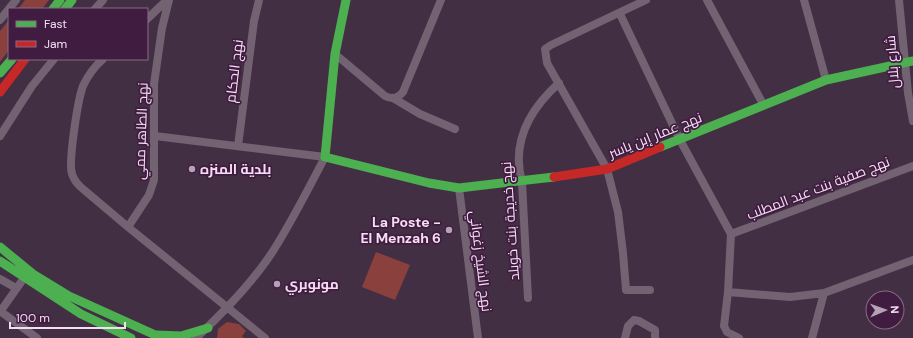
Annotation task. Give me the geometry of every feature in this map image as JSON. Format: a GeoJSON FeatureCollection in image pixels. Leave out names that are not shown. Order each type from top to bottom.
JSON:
{"type":"FeatureCollection","features":[{"type":"Feature","properties":{"kind":"main road"},"geometry":{"type":"LineString","coordinates":[[53,8],[60,0]]}},
{"type":"Feature","properties":{"kind":"main road"},"geometry":{"type":"LineString","coordinates":[[66,8],[72,0]]}},
{"type":"Feature","properties":{"kind":"main road"},"geometry":{"type":"LineString","coordinates":[[325,157],[335,54],[346,0]]}},
{"type":"Feature","properties":{"kind":"main road"},"geometry":{"type":"LineString","coordinates":[[0,73],[11,60]]}},
{"type":"Feature","properties":{"kind":"main road"},"geometry":{"type":"LineString","coordinates":[[0,92],[24,60]]}},
{"type":"Feature","properties":{"kind":"main road","name":"نهج عمار إبن ياسر"},"geometry":{"type":"LineString","coordinates":[[325,157],[399,176],[459,188],[522,182],[607,169],[680,140],[762,104],[826,80],[909,62]]}},
{"type":"Feature","properties":{"kind":"main road"},"geometry":{"type":"LineString","coordinates":[[0,247],[17,262],[55,288],[93,309],[158,336],[181,336],[210,325]]}},
{"type":"Feature","properties":{"kind":"main road"},"geometry":{"type":"LineString","coordinates":[[0,261],[81,314],[128,337]]}},
{"type":"Feature","properties":{"kind":"main road"},"geometry":{"type":"LineString","coordinates":[[207,338],[210,325]]}},
{"type":"Feature","properties":{"kind":"street"},"geometry":{"type":"LineString","coordinates":[[10,8],[16,0]]}},
{"type":"Feature","properties":{"kind":"street"},"geometry":{"type":"LineString","coordinates":[[96,8],[103,0]]}},
{"type":"Feature","properties":{"kind":"street"},"geometry":{"type":"LineString","coordinates":[[148,17],[168,0]]}},
{"type":"Feature","properties":{"kind":"street","name":"نهج الطاهر ممي"},"geometry":{"type":"LineString","coordinates":[[128,227],[145,203],[152,188],[155,136],[155,77],[162,28],[168,0]]}},
{"type":"Feature","properties":{"kind":"street","name":"نهج الحكام"},"geometry":{"type":"LineString","coordinates":[[238,146],[254,21],[259,0]]}},
{"type":"Feature","properties":{"kind":"street"},"geometry":{"type":"LineString","coordinates":[[393,98],[404,92],[441,0]]}},
{"type":"Feature","properties":{"kind":"street"},"geometry":{"type":"LineString","coordinates":[[646,0],[620,14],[551,45],[545,49],[545,57],[607,169],[618,212],[626,290],[650,290]]}},
{"type":"Feature","properties":{"kind":"street"},"geometry":{"type":"LineString","coordinates":[[708,0],[762,104]]}},
{"type":"Feature","properties":{"kind":"street"},"geometry":{"type":"LineString","coordinates":[[804,0],[826,80]]}},
{"type":"Feature","properties":{"kind":"street","name":"شارع بلال"},"geometry":{"type":"LineString","coordinates":[[899,0],[909,62],[913,121]]}},
{"type":"Feature","properties":{"kind":"street"},"geometry":{"type":"LineString","coordinates":[[0,20],[8,10]]}},
{"type":"Feature","properties":{"kind":"street"},"geometry":{"type":"LineString","coordinates":[[620,14],[680,140],[731,234],[728,292],[724,326],[727,332],[739,338]]}},
{"type":"Feature","properties":{"kind":"street"},"geometry":{"type":"LineString","coordinates":[[335,54],[385,96],[393,98],[420,114],[455,129]]}},
{"type":"Feature","properties":{"kind":"street"},"geometry":{"type":"LineString","coordinates":[[0,136],[32,86],[53,60]]}},
{"type":"Feature","properties":{"kind":"street"},"geometry":{"type":"LineString","coordinates":[[102,60],[93,68],[82,88],[71,162],[72,174],[76,182],[128,227],[265,338]]}},
{"type":"Feature","properties":{"kind":"street","name":"نهج خديجة بنت خويلد"},"geometry":{"type":"LineString","coordinates":[[528,298],[522,182],[518,165],[524,131],[532,113],[539,103],[559,83]]}},
{"type":"Feature","properties":{"kind":"street"},"geometry":{"type":"LineString","coordinates":[[155,136],[325,157],[278,244],[254,276],[227,307],[196,338]]}},
{"type":"Feature","properties":{"kind":"street","name":"نهج صفية بنت عبد المطلب"},"geometry":{"type":"LineString","coordinates":[[731,234],[913,166]]}},
{"type":"Feature","properties":{"kind":"street","name":"نهج الشيخ زغواني"},"geometry":{"type":"LineString","coordinates":[[459,188],[478,338]]}},
{"type":"Feature","properties":{"kind":"street"},"geometry":{"type":"LineString","coordinates":[[728,292],[790,297],[824,293],[913,260]]}},
{"type":"Feature","properties":{"kind":"street"},"geometry":{"type":"LineString","coordinates":[[24,278],[0,312],[37,338]]}},
{"type":"Feature","properties":{"kind":"street"},"geometry":{"type":"LineString","coordinates":[[0,279],[16,288]]}},
{"type":"Feature","properties":{"kind":"street"},"geometry":{"type":"LineString","coordinates":[[812,338],[824,293]]}},
{"type":"Feature","properties":{"kind":"street"},"geometry":{"type":"LineString","coordinates":[[625,338],[628,326],[634,320],[653,328],[655,330],[655,338]]}},
{"type":"Feature","properties":{"kind":"shaded area"},"geometry":{"type":"Polygon","coordinates":[[[25,0],[49,0],[43,8],[19,8],[25,0]]]}},
{"type":"Feature","properties":{"kind":"shaded area"},"geometry":{"type":"Polygon","coordinates":[[[8,21],[8,51],[0,62],[0,31],[8,21]]]}},
{"type":"Feature","properties":{"kind":"shaded area"},"geometry":{"type":"Polygon","coordinates":[[[376,252],[410,265],[395,300],[362,287],[376,252]]]}},
{"type":"Feature","properties":{"kind":"shaded area"},"geometry":{"type":"Polygon","coordinates":[[[227,322],[239,324],[246,331],[242,336],[244,338],[217,338],[218,329],[227,322]]]}},
{"type":"Feature","properties":{"kind":"traffic: fast"},"geometry":{"type":"LineString","coordinates":[[54,8],[60,0]]}},
{"type":"Feature","properties":{"kind":"traffic: fast"},"geometry":{"type":"LineString","coordinates":[[66,8],[72,0]]}},
{"type":"Feature","properties":{"kind":"traffic: fast"},"geometry":{"type":"LineString","coordinates":[[346,0],[335,54],[325,157],[429,183],[459,188],[554,177]]}},
{"type":"Feature","properties":{"kind":"traffic: fast"},"geometry":{"type":"LineString","coordinates":[[0,73],[11,60]]}},
{"type":"Feature","properties":{"kind":"traffic: fast"},"geometry":{"type":"LineString","coordinates":[[660,147],[826,80],[913,61]]}},
{"type":"Feature","properties":{"kind":"traffic: fast"},"geometry":{"type":"LineString","coordinates":[[0,247],[33,274],[69,296],[162,338]]}},
{"type":"Feature","properties":{"kind":"traffic: fast"},"geometry":{"type":"LineString","coordinates":[[0,261],[81,314],[131,338]]}},
{"type":"Feature","properties":{"kind":"traffic: fast"},"geometry":{"type":"LineString","coordinates":[[156,335],[181,336],[208,328]]}},
{"type":"Feature","properties":{"kind":"traffic: jam"},"geometry":{"type":"LineString","coordinates":[[0,92],[24,60]]}},
{"type":"Feature","properties":{"kind":"traffic: jam"},"geometry":{"type":"LineString","coordinates":[[554,177],[607,169],[660,147]]}},
{"type":"Feature","properties":{"kind":"place","name":"بلدية المنزه"},"geometry":{"type":"Point","coordinates":[192,169]}},
{"type":"Feature","properties":{"kind":"place","name":"La Poste - El Menzah 6"},"geometry":{"type":"Point","coordinates":[449,230]}},
{"type":"Feature","properties":{"kind":"place","name":"مونوبري"},"geometry":{"type":"Point","coordinates":[277,284]}}]}
